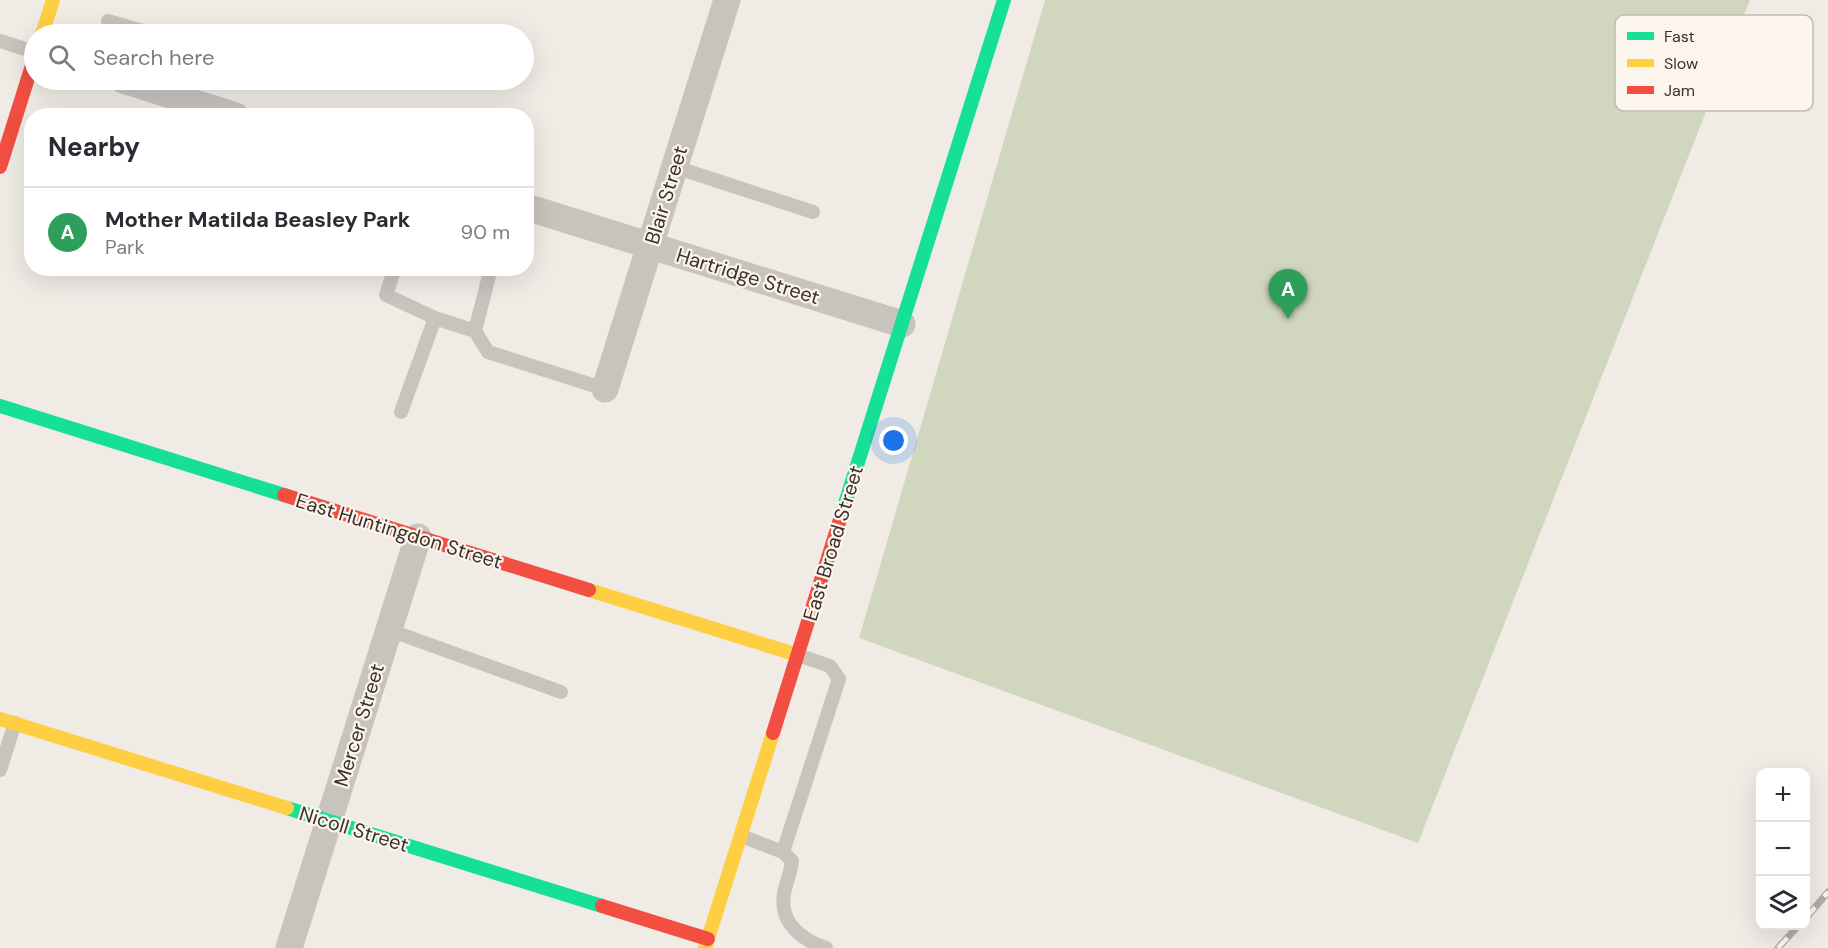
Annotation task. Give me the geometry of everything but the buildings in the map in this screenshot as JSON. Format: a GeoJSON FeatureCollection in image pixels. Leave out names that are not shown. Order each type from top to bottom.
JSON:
{"type":"FeatureCollection","features":[{"type":"Feature","properties":{"kind":"street"},"geometry":{"type":"LineString","coordinates":[[45,24],[53,0]]}},
{"type":"Feature","properties":{"kind":"street","name":"Blair Street"},"geometry":{"type":"LineString","coordinates":[[604,389],[727,0]]}},
{"type":"Feature","properties":{"kind":"street","name":"East Broad Street"},"geometry":{"type":"LineString","coordinates":[[707,944],[1004,0]]}},
{"type":"Feature","properties":{"kind":"street"},"geometry":{"type":"LineString","coordinates":[[0,167],[24,90]]}},
{"type":"Feature","properties":{"kind":"street"},"geometry":{"type":"LineString","coordinates":[[178,90],[218,108]]}},
{"type":"Feature","properties":{"kind":"street","name":"Hartridge Street"},"geometry":{"type":"LineString","coordinates":[[534,210],[902,324]]}},
{"type":"Feature","properties":{"kind":"street","name":"East Huntingdon Street"},"geometry":{"type":"LineString","coordinates":[[0,406],[798,655]]}},
{"type":"Feature","properties":{"kind":"street","name":"Mercer Street"},"geometry":{"type":"LineString","coordinates":[[294,947],[329,821],[418,537]]}},
{"type":"Feature","properties":{"kind":"street","name":"Nicoll Street"},"geometry":{"type":"LineString","coordinates":[[0,719],[329,821],[707,944]]}},
{"type":"Feature","properties":{"kind":"lane"},"geometry":{"type":"LineString","coordinates":[[108,21],[118,24]]}},
{"type":"Feature","properties":{"kind":"lane"},"geometry":{"type":"LineString","coordinates":[[0,41],[24,49]]}},
{"type":"Feature","properties":{"kind":"lane"},"geometry":{"type":"LineString","coordinates":[[675,167],[813,212]]}},
{"type":"Feature","properties":{"kind":"lane"},"geometry":{"type":"LineString","coordinates":[[392,276],[386,295],[435,318],[475,331],[488,352],[604,389]]}},
{"type":"Feature","properties":{"kind":"lane"},"geometry":{"type":"LineString","coordinates":[[475,331],[489,276]]}},
{"type":"Feature","properties":{"kind":"lane"},"geometry":{"type":"LineString","coordinates":[[401,412],[435,318]]}},
{"type":"Feature","properties":{"kind":"lane"},"geometry":{"type":"LineString","coordinates":[[389,630],[561,692]]}},
{"type":"Feature","properties":{"kind":"lane"},"geometry":{"type":"LineString","coordinates":[[783,852],[839,679],[830,666],[798,655]]}},
{"type":"Feature","properties":{"kind":"lane"},"geometry":{"type":"LineString","coordinates":[[0,770],[15,723]]}},
{"type":"Feature","properties":{"kind":"lane"},"geometry":{"type":"LineString","coordinates":[[741,836],[783,852],[792,861],[784,894],[786,918],[805,941],[826,948]]}},
{"type":"Feature","properties":{"kind":"green space"},"geometry":{"type":"Polygon","coordinates":[[[1045,0],[1750,0],[1744,15],[1615,15],[1615,111],[1706,111],[1418,843],[859,638],[1045,0]]]}},
{"type":"Feature","properties":{"kind":"railway"},"geometry":{"type":"LineString","coordinates":[[1810,913],[1828,892]]}},
{"type":"Feature","properties":{"kind":"railway"},"geometry":{"type":"LineString","coordinates":[[1778,948],[1794,930]]}},
{"type":"Feature","properties":{"kind":"traffic: fast"},"geometry":{"type":"LineString","coordinates":[[842,513],[1004,0]]}},
{"type":"Feature","properties":{"kind":"traffic: fast"},"geometry":{"type":"LineString","coordinates":[[0,406],[284,495]]}},
{"type":"Feature","properties":{"kind":"traffic: fast"},"geometry":{"type":"LineString","coordinates":[[287,808],[602,906]]}},
{"type":"Feature","properties":{"kind":"traffic: slow"},"geometry":{"type":"LineString","coordinates":[[45,24],[53,0]]}},
{"type":"Feature","properties":{"kind":"traffic: slow"},"geometry":{"type":"LineString","coordinates":[[589,590],[798,655]]}},
{"type":"Feature","properties":{"kind":"traffic: slow"},"geometry":{"type":"LineString","coordinates":[[0,719],[287,808]]}},
{"type":"Feature","properties":{"kind":"traffic: slow"},"geometry":{"type":"LineString","coordinates":[[705,948],[773,733]]}},
{"type":"Feature","properties":{"kind":"traffic: jam"},"geometry":{"type":"LineString","coordinates":[[0,167],[24,90]]}},
{"type":"Feature","properties":{"kind":"traffic: jam"},"geometry":{"type":"LineString","coordinates":[[284,495],[589,590]]}},
{"type":"Feature","properties":{"kind":"traffic: jam"},"geometry":{"type":"LineString","coordinates":[[773,733],[842,513]]}},
{"type":"Feature","properties":{"kind":"traffic: jam"},"geometry":{"type":"LineString","coordinates":[[602,906],[708,939]]}},
{"type":"Feature","properties":{"kind":"place","name":"Mother Matilda Beasley Park"},"geometry":{"type":"Point","coordinates":[1288,319]}}]}
